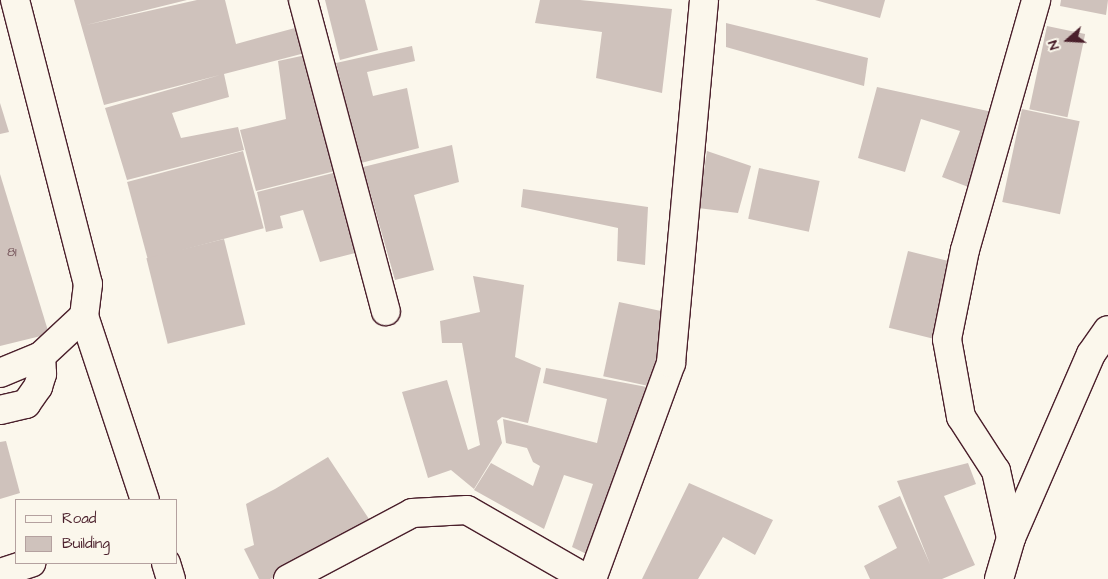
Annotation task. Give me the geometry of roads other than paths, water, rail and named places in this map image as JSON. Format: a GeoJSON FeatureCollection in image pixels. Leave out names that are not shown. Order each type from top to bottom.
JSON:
{"type":"FeatureCollection","features":[{"type":"Feature","properties":{"kind":"street"},"geometry":{"type":"LineString","coordinates":[[15,0],[88,284],[84,316],[145,499]]}},
{"type":"Feature","properties":{"kind":"street"},"geometry":{"type":"LineString","coordinates":[[303,0],[386,311]]}},
{"type":"Feature","properties":{"kind":"street"},"geometry":{"type":"LineString","coordinates":[[592,579],[671,363],[704,0]]}},
{"type":"Feature","properties":{"kind":"street"},"geometry":{"type":"LineString","coordinates":[[1011,538],[996,471],[961,417],[947,339],[965,250],[1036,0]]}},
{"type":"Feature","properties":{"kind":"street"},"geometry":{"type":"LineString","coordinates":[[0,373],[40,356],[84,316]]}},
{"type":"Feature","properties":{"kind":"street"},"geometry":{"type":"LineString","coordinates":[[999,579],[1011,538],[1091,354],[1108,330]]}},
{"type":"Feature","properties":{"kind":"street"},"geometry":{"type":"LineString","coordinates":[[0,410],[26,404],[40,381],[42,374],[40,356]]}},
{"type":"Feature","properties":{"kind":"street"},"geometry":{"type":"LineString","coordinates":[[288,579],[412,513],[467,510],[588,579]]}},
{"type":"Feature","properties":{"kind":"street"},"geometry":{"type":"LineString","coordinates":[[0,573],[28,564]]}},
{"type":"Feature","properties":{"kind":"street"},"geometry":{"type":"LineString","coordinates":[[166,564],[171,579]]}}]}
